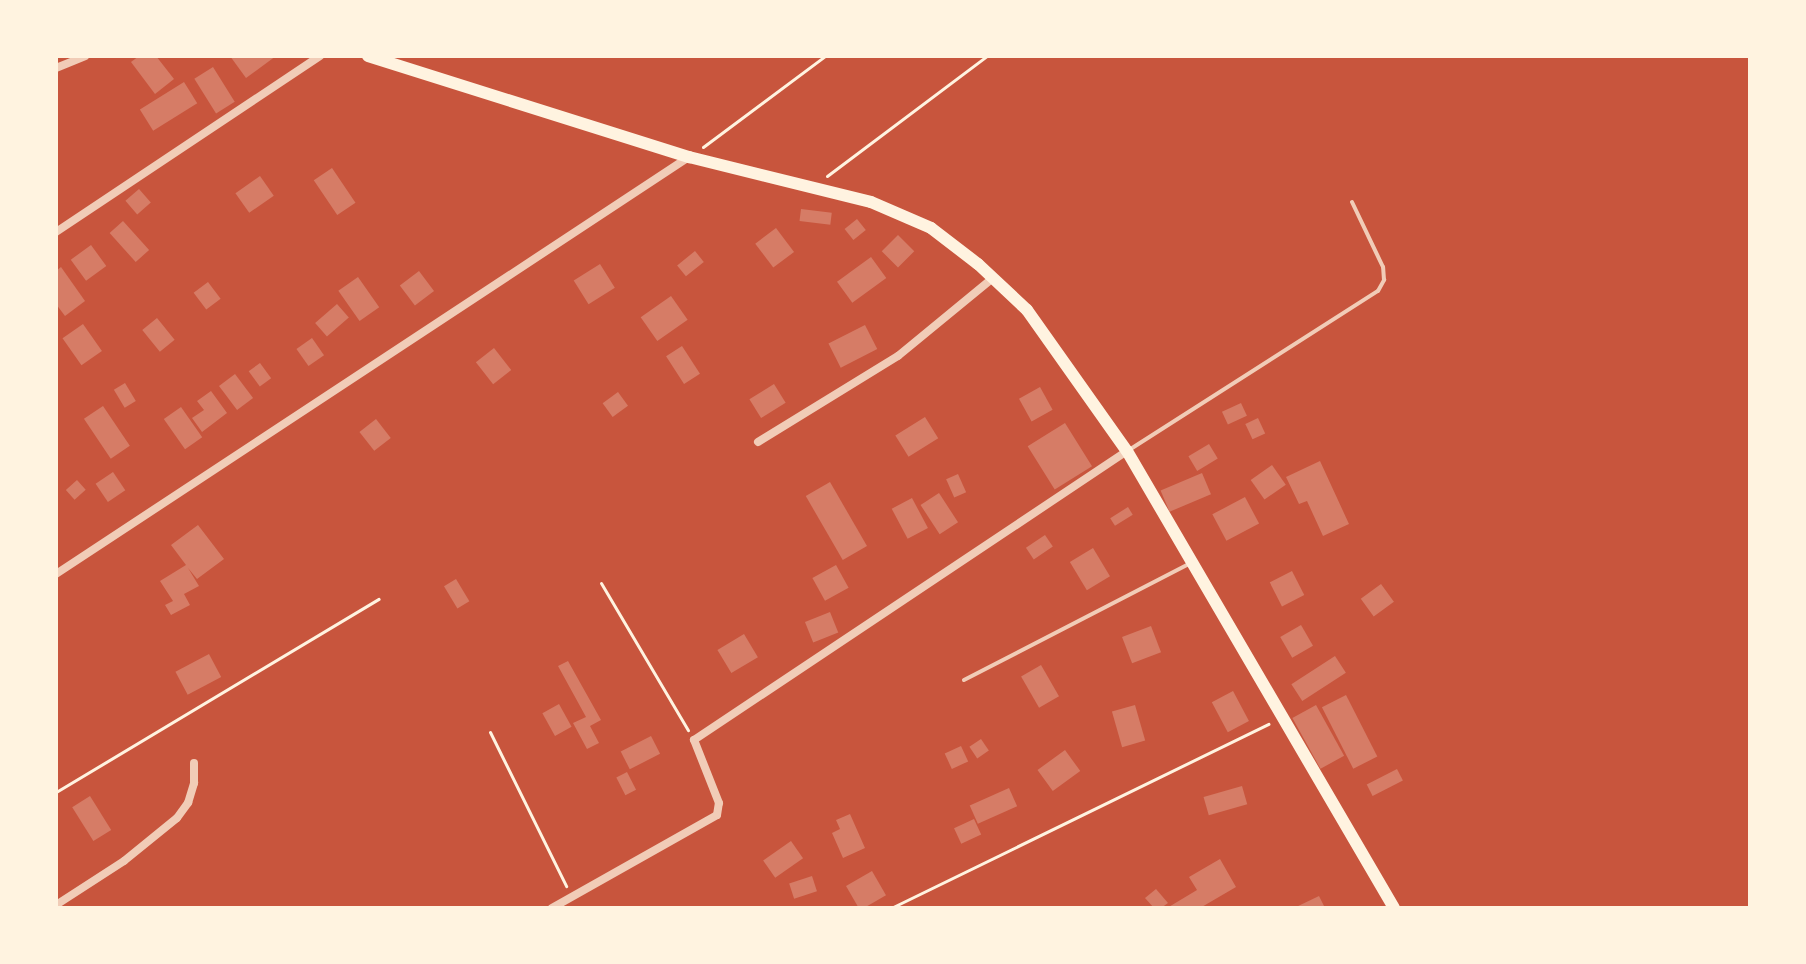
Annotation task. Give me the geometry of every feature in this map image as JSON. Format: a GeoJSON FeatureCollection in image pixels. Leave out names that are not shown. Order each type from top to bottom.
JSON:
{"type":"FeatureCollection","features":[{"type":"Feature","properties":{"kind":"main road"},"geometry":{"type":"LineString","coordinates":[[368,56],[689,157],[871,202],[931,228],[993,278],[1027,310],[1127,451],[1394,908]]}},
{"type":"Feature","properties":{"kind":"street"},"geometry":{"type":"LineString","coordinates":[[56,68],[85,56]]}},
{"type":"Feature","properties":{"kind":"street"},"geometry":{"type":"LineString","coordinates":[[56,232],[320,56]]}},
{"type":"Feature","properties":{"kind":"street"},"geometry":{"type":"LineString","coordinates":[[56,574],[689,157]]}},
{"type":"Feature","properties":{"kind":"street"},"geometry":{"type":"LineString","coordinates":[[758,442],[898,356],[993,278]]}},
{"type":"Feature","properties":{"kind":"street"},"geometry":{"type":"LineString","coordinates":[[552,908],[717,815],[719,803],[694,740],[1127,451]]}},
{"type":"Feature","properties":{"kind":"street"},"geometry":{"type":"LineString","coordinates":[[56,905],[124,861],[177,818],[188,803],[194,783],[194,763]]}},
{"type":"Feature","properties":{"kind":"lane"},"geometry":{"type":"LineString","coordinates":[[1127,451],[1378,291],[1384,280],[1383,267],[1352,202]]}},
{"type":"Feature","properties":{"kind":"lane"},"geometry":{"type":"LineString","coordinates":[[964,680],[1192,562]]}},
{"type":"Feature","properties":{"kind":"path"},"geometry":{"type":"LineString","coordinates":[[689,157],[825,56]]}},
{"type":"Feature","properties":{"kind":"path"},"geometry":{"type":"LineString","coordinates":[[811,188],[987,56]]}},
{"type":"Feature","properties":{"kind":"path"},"geometry":{"type":"LineString","coordinates":[[601,583],[694,740]]}},
{"type":"Feature","properties":{"kind":"path"},"geometry":{"type":"LineString","coordinates":[[56,792],[379,599]]}},
{"type":"Feature","properties":{"kind":"path"},"geometry":{"type":"LineString","coordinates":[[891,908],[1283,718]]}},
{"type":"Feature","properties":{"kind":"path"},"geometry":{"type":"LineString","coordinates":[[490,732],[572,896]]}},
{"type":"Feature","properties":{"kind":"building"},"geometry":{"type":"Polygon","coordinates":[[[139,56],[156,56],[174,79],[155,94],[131,62],[139,56]]]}},
{"type":"Feature","properties":{"kind":"building"},"geometry":{"type":"Polygon","coordinates":[[[230,56],[276,56],[246,78],[230,56]]]}},
{"type":"Feature","properties":{"kind":"building"},"geometry":{"type":"Polygon","coordinates":[[[213,67],[235,102],[216,113],[194,79],[213,67]]]}},
{"type":"Feature","properties":{"kind":"building"},"geometry":{"type":"Polygon","coordinates":[[[184,82],[197,103],[153,131],[140,110],[184,82]]]}},
{"type":"Feature","properties":{"kind":"building"},"geometry":{"type":"Polygon","coordinates":[[[332,168],[355,203],[337,215],[314,180],[332,168]]]}},
{"type":"Feature","properties":{"kind":"building"},"geometry":{"type":"Polygon","coordinates":[[[260,176],[274,196],[249,213],[235,193],[260,176]]]}},
{"type":"Feature","properties":{"kind":"building"},"geometry":{"type":"Polygon","coordinates":[[[139,189],[151,203],[137,214],[125,201],[139,189]]]}},
{"type":"Feature","properties":{"kind":"building"},"geometry":{"type":"Polygon","coordinates":[[[801,209],[832,213],[830,225],[800,221],[801,209]]]}},
{"type":"Feature","properties":{"kind":"building"},"geometry":{"type":"Polygon","coordinates":[[[857,219],[866,230],[853,240],[845,229],[857,219]]]}},
{"type":"Feature","properties":{"kind":"building"},"geometry":{"type":"Polygon","coordinates":[[[123,221],[149,250],[136,262],[110,233],[123,221]]]}},
{"type":"Feature","properties":{"kind":"building"},"geometry":{"type":"Polygon","coordinates":[[[776,228],[794,252],[773,268],[755,244],[776,228]]]}},
{"type":"Feature","properties":{"kind":"building"},"geometry":{"type":"Polygon","coordinates":[[[898,235],[914,251],[898,268],[882,251],[898,235]]]}},
{"type":"Feature","properties":{"kind":"building"},"geometry":{"type":"Polygon","coordinates":[[[91,245],[106,266],[86,281],[71,260],[91,245]]]}},
{"type":"Feature","properties":{"kind":"building"},"geometry":{"type":"Polygon","coordinates":[[[695,251],[704,262],[686,276],[677,265],[695,251]]]}},
{"type":"Feature","properties":{"kind":"building"},"geometry":{"type":"Polygon","coordinates":[[[871,257],[886,278],[852,303],[837,282],[871,257]]]}},
{"type":"Feature","properties":{"kind":"building"},"geometry":{"type":"Polygon","coordinates":[[[600,264],[615,288],[589,304],[574,280],[600,264]]]}},
{"type":"Feature","properties":{"kind":"building"},"geometry":{"type":"Polygon","coordinates":[[[61,267],[85,301],[65,316],[56,304],[56,271],[61,267]]]}},
{"type":"Feature","properties":{"kind":"building"},"geometry":{"type":"Polygon","coordinates":[[[419,271],[434,291],[415,305],[400,285],[419,271]]]}},
{"type":"Feature","properties":{"kind":"building"},"geometry":{"type":"Polygon","coordinates":[[[358,277],[379,307],[360,321],[338,291],[358,277]]]}},
{"type":"Feature","properties":{"kind":"building"},"geometry":{"type":"Polygon","coordinates":[[[208,282],[221,299],[206,310],[194,293],[208,282]]]}},
{"type":"Feature","properties":{"kind":"building"},"geometry":{"type":"Polygon","coordinates":[[[671,296],[688,320],[657,341],[641,317],[671,296]]]}},
{"type":"Feature","properties":{"kind":"building"},"geometry":{"type":"Polygon","coordinates":[[[337,304],[349,318],[327,337],[315,323],[337,304]]]}},
{"type":"Feature","properties":{"kind":"building"},"geometry":{"type":"Polygon","coordinates":[[[157,318],[175,340],[160,352],[142,330],[157,318]]]}},
{"type":"Feature","properties":{"kind":"building"},"geometry":{"type":"Polygon","coordinates":[[[83,324],[102,351],[81,365],[63,338],[83,324]]]}},
{"type":"Feature","properties":{"kind":"building"},"geometry":{"type":"Polygon","coordinates":[[[865,325],[877,349],[841,368],[828,344],[865,325]]]}},
{"type":"Feature","properties":{"kind":"building"},"geometry":{"type":"Polygon","coordinates":[[[312,338],[324,355],[308,366],[296,349],[312,338]]]}},
{"type":"Feature","properties":{"kind":"building"},"geometry":{"type":"Polygon","coordinates":[[[682,346],[700,374],[684,384],[666,356],[682,346]]]}},
{"type":"Feature","properties":{"kind":"building"},"geometry":{"type":"Polygon","coordinates":[[[494,348],[511,370],[493,384],[476,362],[494,348]]]}},
{"type":"Feature","properties":{"kind":"building"},"geometry":{"type":"Polygon","coordinates":[[[260,363],[271,378],[260,387],[249,371],[260,363]]]}},
{"type":"Feature","properties":{"kind":"building"},"geometry":{"type":"Polygon","coordinates":[[[235,374],[253,398],[237,410],[219,386],[235,374]]]}},
{"type":"Feature","properties":{"kind":"building"},"geometry":{"type":"Polygon","coordinates":[[[125,383],[136,401],[125,408],[114,390],[125,383]]]}},
{"type":"Feature","properties":{"kind":"building"},"geometry":{"type":"Polygon","coordinates":[[[774,384],[786,403],[761,418],[749,399],[774,384]]]}},
{"type":"Feature","properties":{"kind":"building"},"geometry":{"type":"Polygon","coordinates":[[[1040,387],[1053,410],[1032,421],[1019,399],[1040,387]]]}},
{"type":"Feature","properties":{"kind":"building"},"geometry":{"type":"Polygon","coordinates":[[[211,391],[227,413],[202,432],[192,418],[204,410],[197,401],[211,391]]]}},
{"type":"Feature","properties":{"kind":"building"},"geometry":{"type":"Polygon","coordinates":[[[618,392],[628,406],[613,417],[603,403],[618,392]]]}},
{"type":"Feature","properties":{"kind":"building"},"geometry":{"type":"Polygon","coordinates":[[[1241,403],[1247,416],[1228,425],[1222,412],[1241,403]]]}},
{"type":"Feature","properties":{"kind":"building"},"geometry":{"type":"Polygon","coordinates":[[[103,406],[130,446],[111,459],[84,419],[103,406]]]}},
{"type":"Feature","properties":{"kind":"building"},"geometry":{"type":"Polygon","coordinates":[[[181,407],[202,437],[185,449],[164,419],[181,407]]]}},
{"type":"Feature","properties":{"kind":"building"},"geometry":{"type":"Polygon","coordinates":[[[925,417],[938,438],[909,457],[895,436],[925,417]]]}},
{"type":"Feature","properties":{"kind":"building"},"geometry":{"type":"Polygon","coordinates":[[[1258,418],[1265,433],[1252,439],[1245,424],[1258,418]]]}},
{"type":"Feature","properties":{"kind":"building"},"geometry":{"type":"Polygon","coordinates":[[[376,419],[391,438],[374,451],[359,432],[376,419]]]}},
{"type":"Feature","properties":{"kind":"building"},"geometry":{"type":"Polygon","coordinates":[[[1065,423],[1092,466],[1055,490],[1028,446],[1065,423]]]}},
{"type":"Feature","properties":{"kind":"building"},"geometry":{"type":"Polygon","coordinates":[[[1209,444],[1218,459],[1197,471],[1188,456],[1209,444]]]}},
{"type":"Feature","properties":{"kind":"building"},"geometry":{"type":"Polygon","coordinates":[[[1320,461],[1349,524],[1323,536],[1307,501],[1299,504],[1286,477],[1320,461]]]}},
{"type":"Feature","properties":{"kind":"building"},"geometry":{"type":"Polygon","coordinates":[[[1272,465],[1286,485],[1264,500],[1251,480],[1272,465]]]}},
{"type":"Feature","properties":{"kind":"building"},"geometry":{"type":"Polygon","coordinates":[[[113,472],[125,490],[108,502],[96,484],[113,472]]]}},
{"type":"Feature","properties":{"kind":"building"},"geometry":{"type":"Polygon","coordinates":[[[1202,473],[1211,494],[1170,512],[1161,491],[1202,473]]]}},
{"type":"Feature","properties":{"kind":"building"},"geometry":{"type":"Polygon","coordinates":[[[958,474],[966,492],[954,498],[946,479],[958,474]]]}},
{"type":"Feature","properties":{"kind":"building"},"geometry":{"type":"Polygon","coordinates":[[[77,480],[86,490],[75,500],[66,490],[77,480]]]}},
{"type":"Feature","properties":{"kind":"building"},"geometry":{"type":"Polygon","coordinates":[[[830,482],[867,546],[843,560],[806,496],[830,482]]]}},
{"type":"Feature","properties":{"kind":"building"},"geometry":{"type":"Polygon","coordinates":[[[939,493],[958,522],[940,534],[921,505],[939,493]]]}},
{"type":"Feature","properties":{"kind":"building"},"geometry":{"type":"Polygon","coordinates":[[[1245,497],[1259,523],[1226,541],[1212,514],[1245,497]]]}},
{"type":"Feature","properties":{"kind":"building"},"geometry":{"type":"Polygon","coordinates":[[[912,498],[928,528],[908,539],[892,509],[912,498]]]}},
{"type":"Feature","properties":{"kind":"building"},"geometry":{"type":"Polygon","coordinates":[[[1128,507],[1133,515],[1115,526],[1110,518],[1128,507]]]}},
{"type":"Feature","properties":{"kind":"building"},"geometry":{"type":"Polygon","coordinates":[[[198,525],[224,559],[197,579],[188,568],[199,586],[184,594],[190,605],[171,615],[165,605],[173,601],[160,581],[186,565],[171,545],[198,525]]]}},
{"type":"Feature","properties":{"kind":"building"},"geometry":{"type":"Polygon","coordinates":[[[1045,535],[1053,547],[1034,559],[1026,548],[1045,535]]]}},
{"type":"Feature","properties":{"kind":"building"},"geometry":{"type":"Polygon","coordinates":[[[1093,548],[1110,576],[1087,590],[1070,562],[1093,548]]]}},
{"type":"Feature","properties":{"kind":"building"},"geometry":{"type":"Polygon","coordinates":[[[836,565],[849,588],[825,601],[812,578],[836,565]]]}},
{"type":"Feature","properties":{"kind":"building"},"geometry":{"type":"Polygon","coordinates":[[[1292,571],[1304,595],[1282,606],[1270,582],[1292,571]]]}},
{"type":"Feature","properties":{"kind":"building"},"geometry":{"type":"Polygon","coordinates":[[[456,579],[469,601],[457,608],[444,586],[456,579]]]}},
{"type":"Feature","properties":{"kind":"building"},"geometry":{"type":"Polygon","coordinates":[[[1381,584],[1394,602],[1374,616],[1361,599],[1381,584]]]}},
{"type":"Feature","properties":{"kind":"building"},"geometry":{"type":"Polygon","coordinates":[[[830,612],[838,632],[813,643],[805,622],[830,612]]]}},
{"type":"Feature","properties":{"kind":"building"},"geometry":{"type":"Polygon","coordinates":[[[1301,625],[1313,646],[1292,658],[1280,637],[1301,625]]]}},
{"type":"Feature","properties":{"kind":"building"},"geometry":{"type":"Polygon","coordinates":[[[1151,626],[1161,652],[1132,663],[1122,637],[1151,626]]]}},
{"type":"Feature","properties":{"kind":"building"},"geometry":{"type":"Polygon","coordinates":[[[744,634],[758,657],[731,673],[717,650],[744,634]]]}},
{"type":"Feature","properties":{"kind":"building"},"geometry":{"type":"Polygon","coordinates":[[[209,654],[221,677],[188,695],[175,672],[209,654]]]}},
{"type":"Feature","properties":{"kind":"building"},"geometry":{"type":"Polygon","coordinates":[[[1335,656],[1346,673],[1302,701],[1291,684],[1335,656]]]}},
{"type":"Feature","properties":{"kind":"building"},"geometry":{"type":"Polygon","coordinates":[[[568,661],[601,720],[590,726],[599,743],[587,749],[573,723],[586,717],[558,666],[568,661]]]}},
{"type":"Feature","properties":{"kind":"building"},"geometry":{"type":"Polygon","coordinates":[[[1041,665],[1059,696],[1039,708],[1021,676],[1041,665]]]}},
{"type":"Feature","properties":{"kind":"building"},"geometry":{"type":"Polygon","coordinates":[[[1233,691],[1249,721],[1228,732],[1212,702],[1233,691]]]}},
{"type":"Feature","properties":{"kind":"building"},"geometry":{"type":"Polygon","coordinates":[[[1346,695],[1377,756],[1353,769],[1322,707],[1346,695]]]}},
{"type":"Feature","properties":{"kind":"building"},"geometry":{"type":"Polygon","coordinates":[[[559,704],[572,727],[555,736],[542,713],[559,704]]]}},
{"type":"Feature","properties":{"kind":"building"},"geometry":{"type":"Polygon","coordinates":[[[1135,705],[1145,741],[1122,747],[1112,712],[1135,705]]]}},
{"type":"Feature","properties":{"kind":"building"},"geometry":{"type":"Polygon","coordinates":[[[1316,705],[1344,756],[1321,769],[1292,718],[1316,705]]]}},
{"type":"Feature","properties":{"kind":"building"},"geometry":{"type":"Polygon","coordinates":[[[651,736],[660,754],[630,769],[621,751],[651,736]]]}},
{"type":"Feature","properties":{"kind":"building"},"geometry":{"type":"Polygon","coordinates":[[[981,739],[989,751],[977,758],[969,747],[981,739]]]}},
{"type":"Feature","properties":{"kind":"building"},"geometry":{"type":"Polygon","coordinates":[[[961,746],[968,761],[952,769],[945,754],[961,746]]]}},
{"type":"Feature","properties":{"kind":"building"},"geometry":{"type":"Polygon","coordinates":[[[1065,750],[1080,771],[1053,791],[1037,770],[1065,750]]]}},
{"type":"Feature","properties":{"kind":"building"},"geometry":{"type":"Polygon","coordinates":[[[1397,769],[1403,781],[1373,796],[1367,784],[1397,769]]]}},
{"type":"Feature","properties":{"kind":"building"},"geometry":{"type":"Polygon","coordinates":[[[627,772],[636,790],[625,795],[616,777],[627,772]]]}},
{"type":"Feature","properties":{"kind":"building"},"geometry":{"type":"Polygon","coordinates":[[[1242,786],[1247,804],[1209,815],[1204,797],[1242,786]]]}},
{"type":"Feature","properties":{"kind":"building"},"geometry":{"type":"Polygon","coordinates":[[[1009,788],[1017,806],[978,824],[970,805],[1009,788]]]}},
{"type":"Feature","properties":{"kind":"building"},"geometry":{"type":"Polygon","coordinates":[[[90,796],[111,830],[93,841],[72,807],[90,796]]]}},
{"type":"Feature","properties":{"kind":"building"},"geometry":{"type":"Polygon","coordinates":[[[850,814],[865,848],[843,858],[832,833],[840,829],[836,820],[850,814]]]}},
{"type":"Feature","properties":{"kind":"building"},"geometry":{"type":"Polygon","coordinates":[[[974,819],[981,834],[961,844],[954,828],[974,819]]]}},
{"type":"Feature","properties":{"kind":"building"},"geometry":{"type":"Polygon","coordinates":[[[791,841],[803,858],[775,878],[763,861],[791,841]]]}},
{"type":"Feature","properties":{"kind":"building"},"geometry":{"type":"Polygon","coordinates":[[[1220,859],[1236,887],[1200,908],[1167,908],[1197,890],[1189,877],[1220,859]]]}},
{"type":"Feature","properties":{"kind":"building"},"geometry":{"type":"Polygon","coordinates":[[[872,871],[886,895],[859,908],[846,886],[872,871]]]}},
{"type":"Feature","properties":{"kind":"building"},"geometry":{"type":"Polygon","coordinates":[[[812,876],[817,891],[794,899],[789,883],[812,876]]]}},
{"type":"Feature","properties":{"kind":"building"},"geometry":{"type":"Polygon","coordinates":[[[1156,889],[1168,903],[1161,908],[1154,908],[1145,898],[1156,889]]]}},
{"type":"Feature","properties":{"kind":"building"},"geometry":{"type":"Polygon","coordinates":[[[1319,896],[1325,908],[1294,908],[1319,896]]]}}]}
